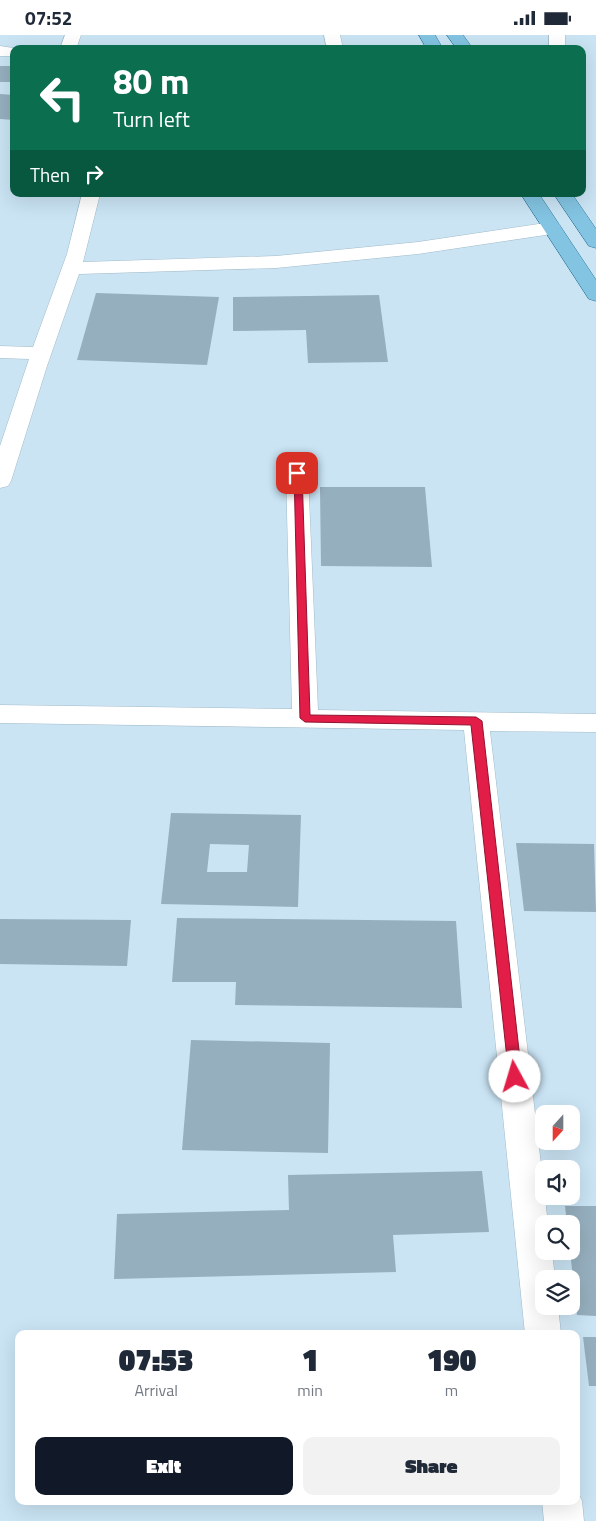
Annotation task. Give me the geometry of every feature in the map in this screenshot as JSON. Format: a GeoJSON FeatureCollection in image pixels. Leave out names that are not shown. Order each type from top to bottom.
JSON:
{"type":"FeatureCollection","features":[{"type":"Feature","properties":{"kind":"main road"},"geometry":{"type":"LineString","coordinates":[[532,197],[596,295]]}},
{"type":"Feature","properties":{"kind":"main road"},"geometry":{"type":"LineString","coordinates":[[565,197],[596,242]]}},
{"type":"Feature","properties":{"kind":"street"},"geometry":{"type":"LineString","coordinates":[[0,481],[41,353],[72,268],[90,197]]}},
{"type":"Feature","properties":{"kind":"street"},"geometry":{"type":"LineString","coordinates":[[72,268],[276,262],[418,248],[552,228]]}},
{"type":"Feature","properties":{"kind":"street"},"geometry":{"type":"LineString","coordinates":[[0,352],[41,353]]}},
{"type":"Feature","properties":{"kind":"street"},"geometry":{"type":"LineString","coordinates":[[297,473],[305,718]]}},
{"type":"Feature","properties":{"kind":"street"},"geometry":{"type":"LineString","coordinates":[[0,714],[596,723]]}},
{"type":"Feature","properties":{"kind":"street"},"geometry":{"type":"LineString","coordinates":[[476,721],[543,1330]]}},
{"type":"Feature","properties":{"kind":"street"},"geometry":{"type":"LineString","coordinates":[[562,1505],[564,1521]]}},
{"type":"Feature","properties":{"kind":"building"},"geometry":{"type":"Polygon","coordinates":[[[0,66],[10,66],[10,82],[0,82],[0,66]]]}},
{"type":"Feature","properties":{"kind":"building"},"geometry":{"type":"Polygon","coordinates":[[[0,94],[10,95],[10,120],[0,119],[0,94]]]}},
{"type":"Feature","properties":{"kind":"building"},"geometry":{"type":"Polygon","coordinates":[[[96,293],[219,297],[207,365],[77,360],[96,293]]]}},
{"type":"Feature","properties":{"kind":"building"},"geometry":{"type":"Polygon","coordinates":[[[379,295],[388,362],[308,363],[306,330],[233,331],[233,297],[379,295]]]}},
{"type":"Feature","properties":{"kind":"building"},"geometry":{"type":"Polygon","coordinates":[[[320,487],[425,487],[432,567],[321,566],[320,487]]]}},
{"type":"Feature","properties":{"kind":"building"},"geometry":{"type":"Polygon","coordinates":[[[171,813],[301,815],[298,907],[161,904],[171,813]],[[210,844],[207,872],[247,872],[249,845],[210,844]]]}},
{"type":"Feature","properties":{"kind":"building"},"geometry":{"type":"Polygon","coordinates":[[[516,843],[594,844],[596,912],[524,911],[516,843]]]}},
{"type":"Feature","properties":{"kind":"building"},"geometry":{"type":"Polygon","coordinates":[[[177,918],[456,921],[462,1008],[235,1005],[236,982],[172,982],[177,918]]]}},
{"type":"Feature","properties":{"kind":"building"},"geometry":{"type":"Polygon","coordinates":[[[0,919],[131,920],[127,966],[0,964],[0,919]]]}},
{"type":"Feature","properties":{"kind":"building"},"geometry":{"type":"Polygon","coordinates":[[[191,1040],[330,1043],[328,1153],[182,1150],[191,1040]]]}},
{"type":"Feature","properties":{"kind":"building"},"geometry":{"type":"Polygon","coordinates":[[[482,1171],[489,1232],[393,1235],[396,1272],[114,1279],[117,1214],[289,1210],[288,1175],[482,1171]]]}},
{"type":"Feature","properties":{"kind":"building"},"geometry":{"type":"Polygon","coordinates":[[[565,1206],[596,1206],[596,1316],[577,1315],[580,1315],[580,1270],[572,1270],[571,1260],[580,1260],[580,1215],[566,1215],[565,1206]]]}},
{"type":"Feature","properties":{"kind":"building"},"geometry":{"type":"Polygon","coordinates":[[[583,1337],[596,1337],[596,1386],[589,1386],[583,1337]]]}},
{"type":"Feature","properties":{"kind":"route"},"geometry":{"type":"LineString","coordinates":[[297,473],[305,718],[476,721],[515,1077]]}}]}
